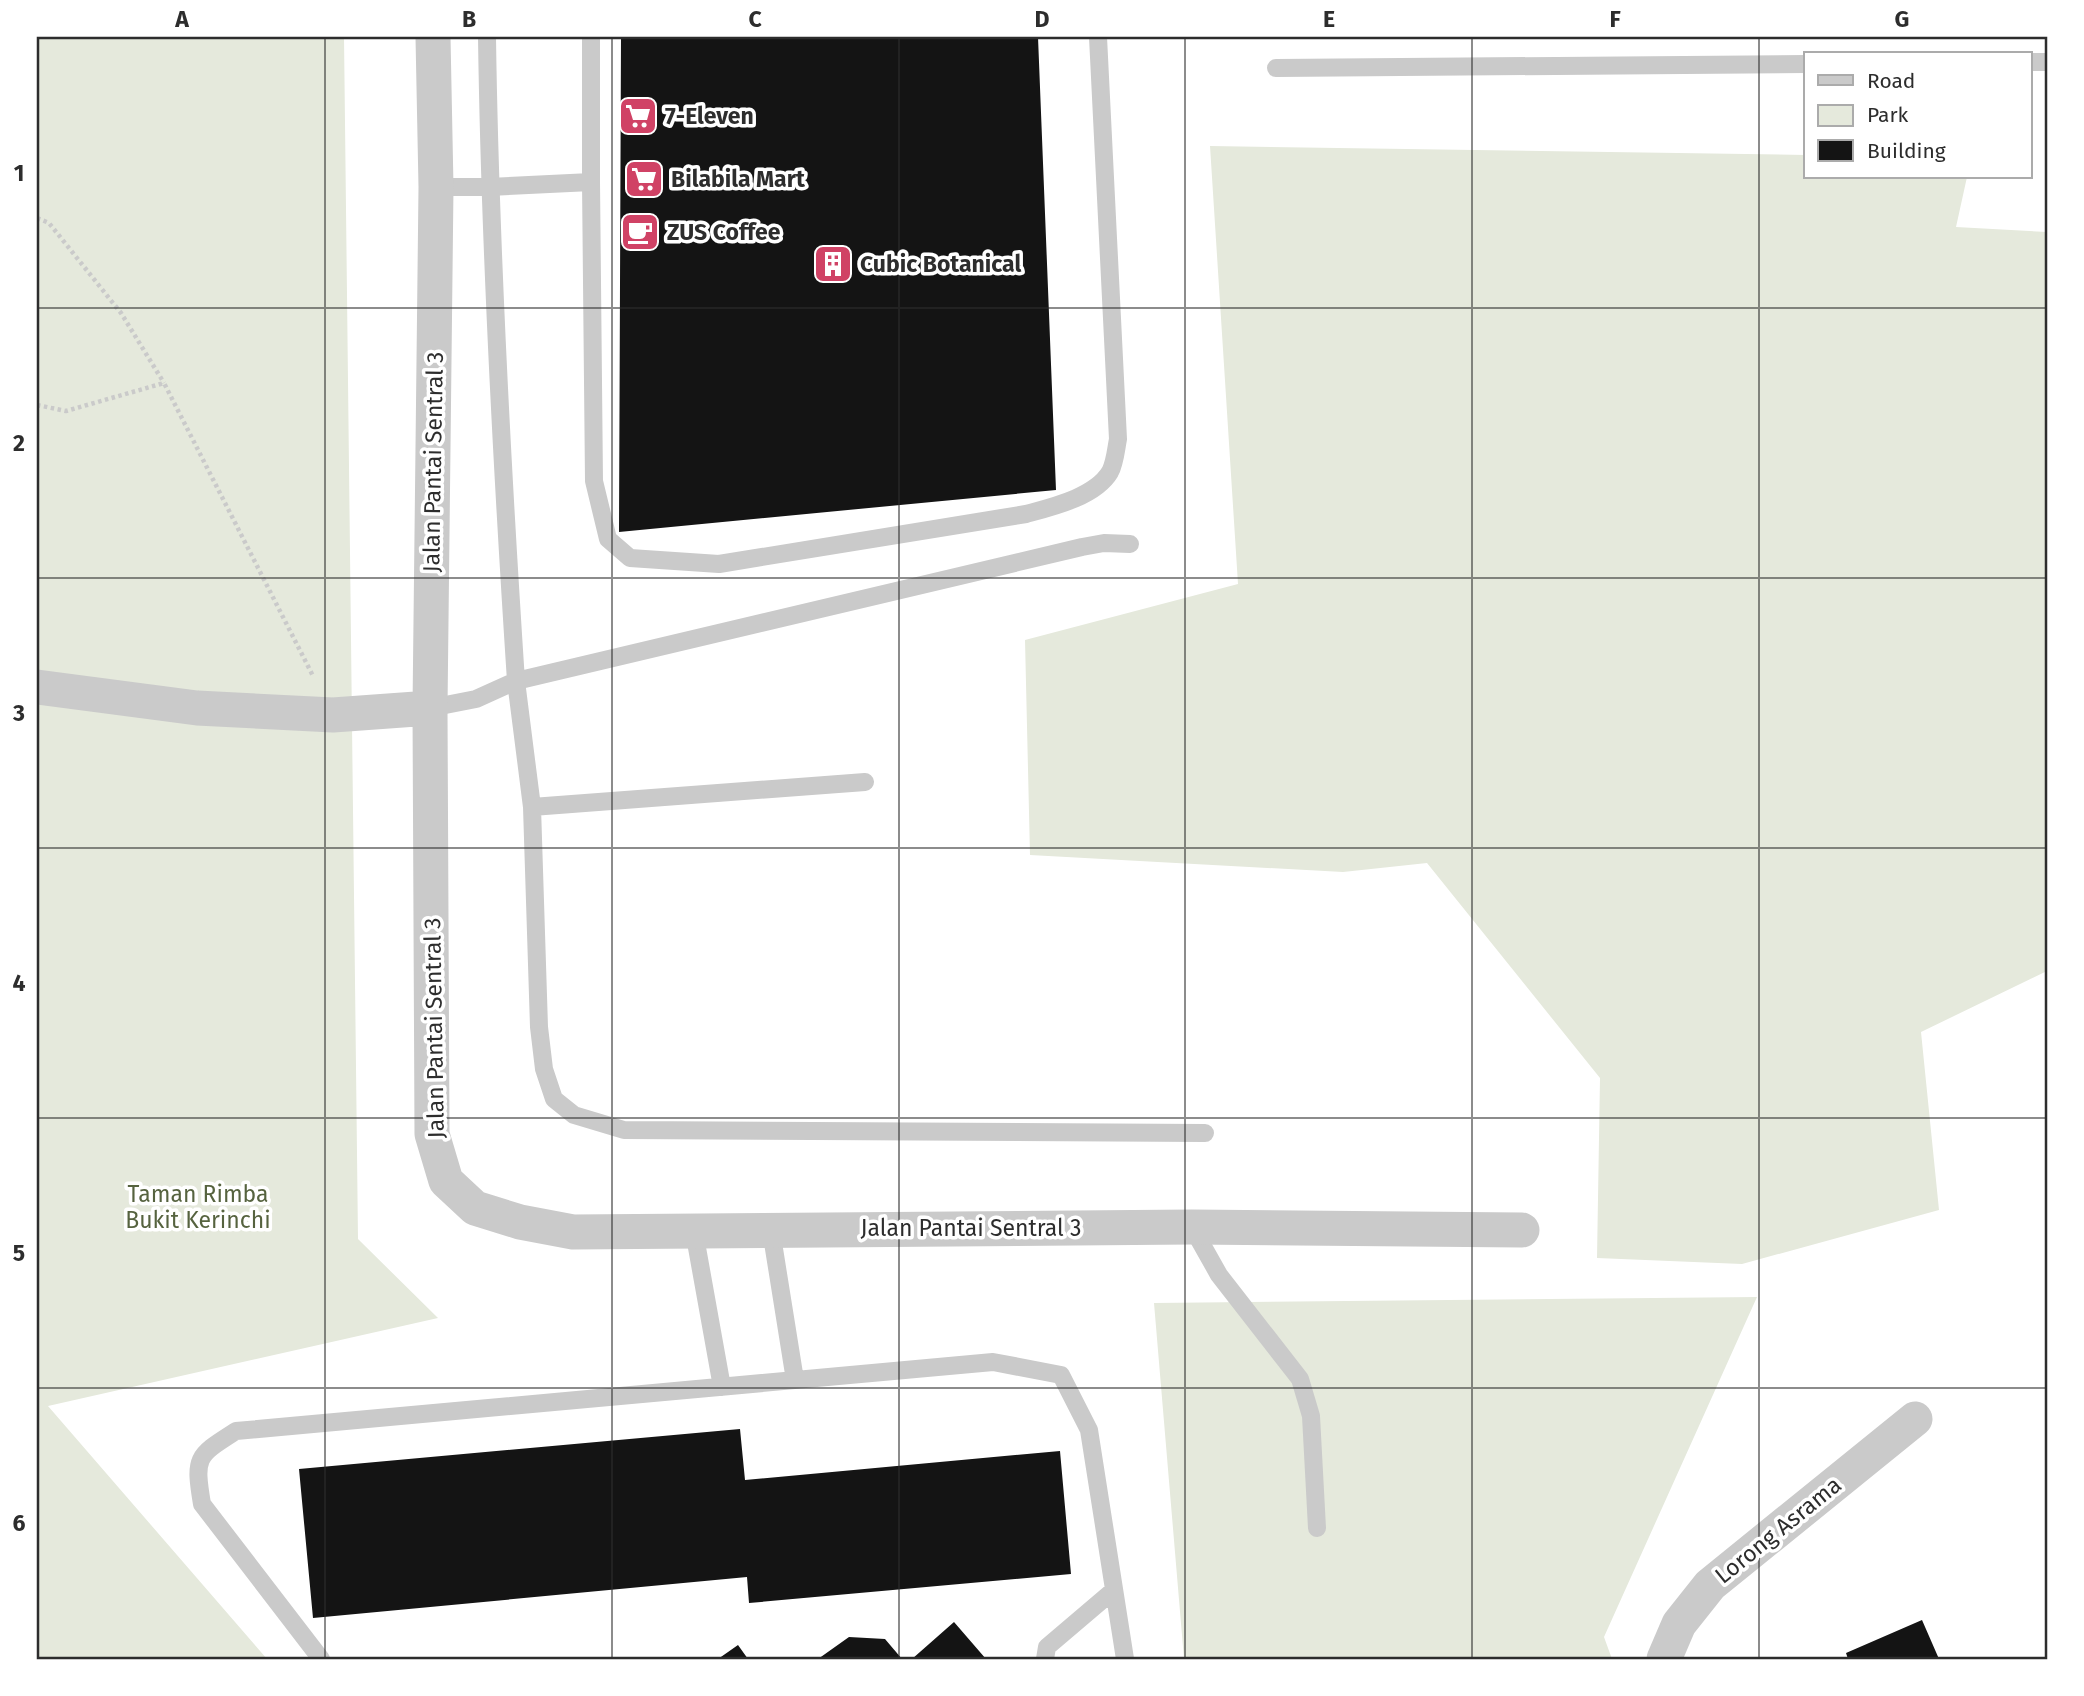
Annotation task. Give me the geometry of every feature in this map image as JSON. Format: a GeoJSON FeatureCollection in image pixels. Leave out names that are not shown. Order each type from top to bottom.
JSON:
{"type":"FeatureCollection","features":[{"type":"Feature","properties":{"kind":"street","name":"Jalan Pantai Sentral 3"},"geometry":{"type":"LineString","coordinates":[[433,37],[436,187],[430,708],[432,1134],[446,1181],[475,1208],[520,1222],[573,1231],[1192,1227],[1522,1230]]}},
{"type":"Feature","properties":{"kind":"street"},"geometry":{"type":"LineString","coordinates":[[37,687],[197,708],[333,715],[430,708]]}},
{"type":"Feature","properties":{"kind":"street","name":"Lorong Asrama"},"geometry":{"type":"LineString","coordinates":[[1664,1659],[1679,1624],[1710,1585],[1915,1419]]}},
{"type":"Feature","properties":{"kind":"lane"},"geometry":{"type":"LineString","coordinates":[[487,37],[489,187],[501,462],[516,681],[532,807],[538,1027],[544,1069],[554,1098],[574,1115],[624,1130],[1205,1133]]}},
{"type":"Feature","properties":{"kind":"lane"},"geometry":{"type":"LineString","coordinates":[[591,37],[594,481],[608,539],[630,558],[719,564],[1026,514],[1060,505],[1094,488],[1111,471],[1118,439],[1098,37]]}},
{"type":"Feature","properties":{"kind":"lane"},"geometry":{"type":"LineString","coordinates":[[1276,68],[1804,64]]}},
{"type":"Feature","properties":{"kind":"lane"},"geometry":{"type":"LineString","coordinates":[[436,187],[591,182]]}},
{"type":"Feature","properties":{"kind":"lane"},"geometry":{"type":"LineString","coordinates":[[430,708],[476,699],[516,681],[1082,547],[1104,543],[1130,544]]}},
{"type":"Feature","properties":{"kind":"lane"},"geometry":{"type":"LineString","coordinates":[[532,807],[865,782]]}},
{"type":"Feature","properties":{"kind":"lane"},"geometry":{"type":"LineString","coordinates":[[1192,1227],[1219,1275],[1300,1380],[1311,1416],[1317,1528]]}},
{"type":"Feature","properties":{"kind":"lane"},"geometry":{"type":"LineString","coordinates":[[771,1230],[795,1380]]}},
{"type":"Feature","properties":{"kind":"lane"},"geometry":{"type":"LineString","coordinates":[[694,1231],[722,1387]]}},
{"type":"Feature","properties":{"kind":"lane"},"geometry":{"type":"LineString","coordinates":[[321,1659],[202,1504],[197,1474],[204,1452],[236,1431],[993,1363],[1062,1375],[1089,1430],[1125,1659]]}},
{"type":"Feature","properties":{"kind":"lane"},"geometry":{"type":"LineString","coordinates":[[1045,1659],[1047,1647],[1114,1590]]}},
{"type":"Feature","properties":{"kind":"path"},"geometry":{"type":"LineString","coordinates":[[37,218],[49,223],[121,313],[164,383],[333,715]]}},
{"type":"Feature","properties":{"kind":"path"},"geometry":{"type":"LineString","coordinates":[[37,405],[66,411],[164,383]]}},
{"type":"Feature","properties":{"kind":"green space","name":"Taman Rimba Bukit Kerinchi"},"geometry":{"type":"Polygon","coordinates":[[[37,37],[344,37],[358,1239],[438,1318],[48,1406],[267,1659],[37,1659],[37,37]]]}},
{"type":"Feature","properties":{"kind":"green space"},"geometry":{"type":"Polygon","coordinates":[[[1210,146],[1804,155],[1804,178],[1967,178],[1956,227],[2047,232],[2047,971],[1921,1032],[1939,1210],[1742,1264],[1597,1258],[1600,1078],[1427,863],[1343,872],[1030,855],[1025,640],[1238,584],[1210,146]]]}},
{"type":"Feature","properties":{"kind":"green space"},"geometry":{"type":"Polygon","coordinates":[[[1757,1297],[1604,1637],[1612,1659],[1184,1659],[1154,1303],[1757,1297]]]}},
{"type":"Feature","properties":{"kind":"building","name":"Cubic Botanical"},"geometry":{"type":"Polygon","coordinates":[[[621,37],[1038,37],[1056,490],[619,532],[621,37]]]}},
{"type":"Feature","properties":{"kind":"building"},"geometry":{"type":"Polygon","coordinates":[[[740,1429],[745,1480],[1060,1451],[1071,1574],[749,1603],[747,1577],[313,1618],[299,1469],[740,1429]]]}},
{"type":"Feature","properties":{"kind":"building"},"geometry":{"type":"Polygon","coordinates":[[[1922,1620],[1939,1659],[1848,1659],[1846,1653],[1922,1620]]]}},
{"type":"Feature","properties":{"kind":"building"},"geometry":{"type":"Polygon","coordinates":[[[954,1622],[986,1659],[912,1659],[954,1622]]]}},
{"type":"Feature","properties":{"kind":"building"},"geometry":{"type":"Polygon","coordinates":[[[849,1637],[885,1639],[902,1659],[818,1659],[849,1637]]]}},
{"type":"Feature","properties":{"kind":"building"},"geometry":{"type":"Polygon","coordinates":[[[738,1645],[748,1659],[718,1659],[738,1645]]]}},
{"type":"Feature","properties":{"kind":"place","name":"7-Eleven"},"geometry":{"type":"Point","coordinates":[638,116]}},
{"type":"Feature","properties":{"kind":"place","name":"Bilabila Mart"},"geometry":{"type":"Point","coordinates":[644,179]}},
{"type":"Feature","properties":{"kind":"place","name":"ZUS Coffee"},"geometry":{"type":"Point","coordinates":[640,232]}},
{"type":"Feature","properties":{"kind":"place","name":"Cubic Botanical"},"geometry":{"type":"Point","coordinates":[833,264]}}]}
